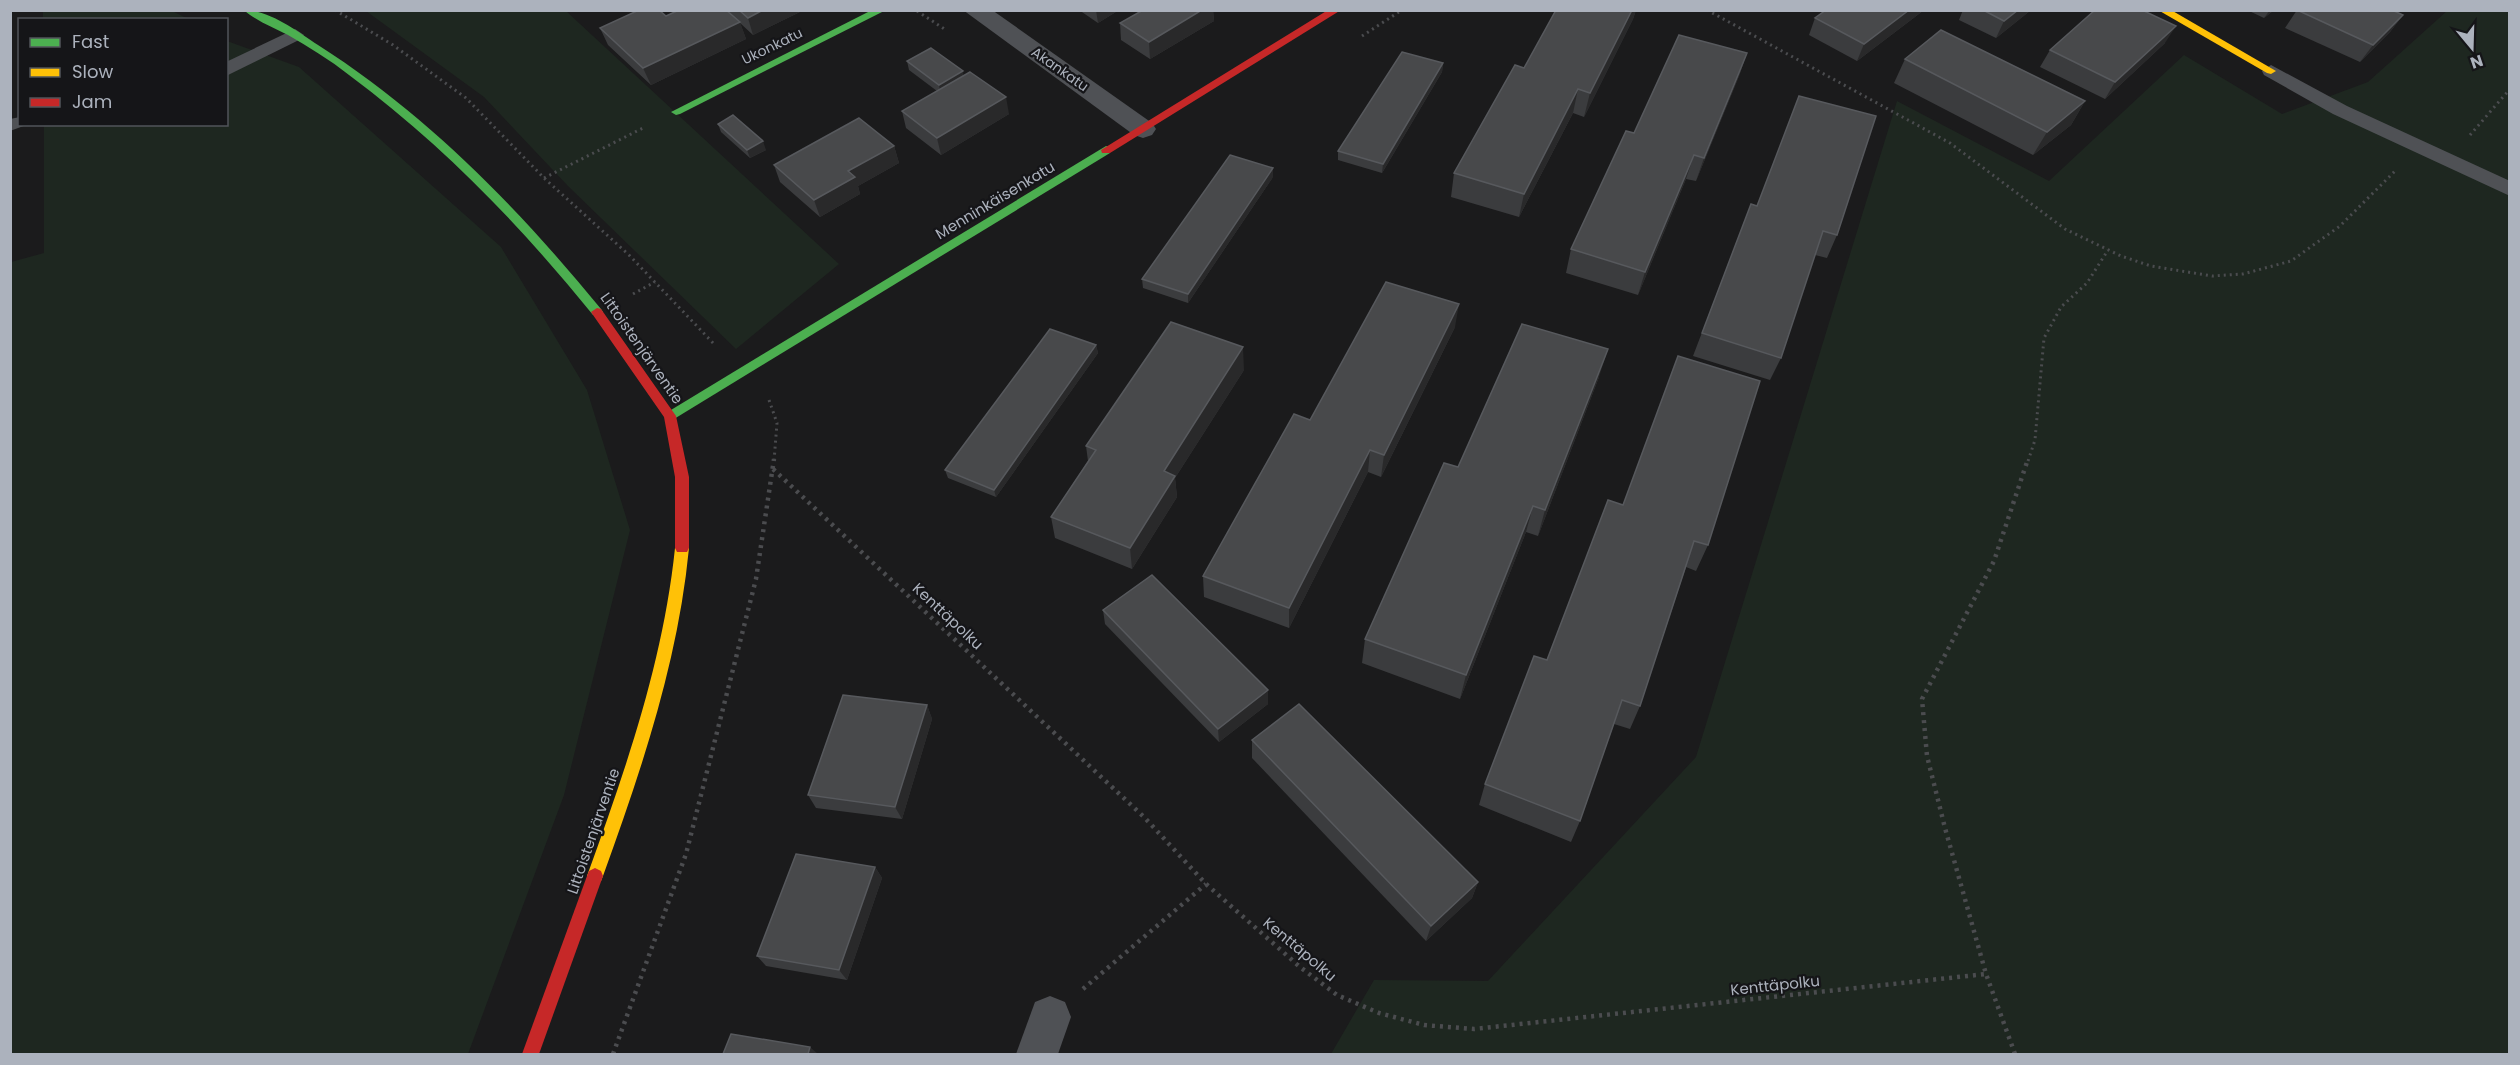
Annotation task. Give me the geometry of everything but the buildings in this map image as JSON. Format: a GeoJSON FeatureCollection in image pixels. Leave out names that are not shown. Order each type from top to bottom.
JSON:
{"type":"FeatureCollection","features":[{"type":"Feature","properties":{"kind":"street","name":"Littoistenjärventie"},"geometry":{"type":"LineString","coordinates":[[249,10],[356,72],[419,122],[543,244],[607,324],[670,416],[682,477],[684,514],[681,562],[672,624],[645,731],[530,1054]]}},
{"type":"Feature","properties":{"kind":"street","name":"Ukonkatu"},"geometry":{"type":"LineString","coordinates":[[676,112],[881,10]]}},
{"type":"Feature","properties":{"kind":"street","name":"Akankatu"},"geometry":{"type":"LineString","coordinates":[[975,10],[1143,129]]}},
{"type":"Feature","properties":{"kind":"street","name":"Menninkäisenkatu"},"geometry":{"type":"LineString","coordinates":[[670,416],[1336,10]]}},
{"type":"Feature","properties":{"kind":"street"},"geometry":{"type":"LineString","coordinates":[[2163,10],[2271,71]]}},
{"type":"Feature","properties":{"kind":"street"},"geometry":{"type":"LineString","coordinates":[[1037,1054],[1050,1017]]}},
{"type":"Feature","properties":{"kind":"lane"},"geometry":{"type":"LineString","coordinates":[[228,69],[295,35]]}},
{"type":"Feature","properties":{"kind":"lane"},"geometry":{"type":"LineString","coordinates":[[2271,71],[2340,110],[2510,189]]}},
{"type":"Feature","properties":{"kind":"path"},"geometry":{"type":"LineString","coordinates":[[1707,10],[1953,144],[2040,213],[2108,250],[2176,273],[2208,278],[2242,275],[2275,267],[2304,254],[2325,238],[2421,148],[2465,141],[2510,89]]}},
{"type":"Feature","properties":{"kind":"path"},"geometry":{"type":"LineString","coordinates":[[544,178],[676,112]]}},
{"type":"Feature","properties":{"kind":"path"},"geometry":{"type":"LineString","coordinates":[[2015,1054],[1986,974],[1927,756],[1922,699],[1994,561],[2035,440],[2044,338],[2061,307],[2087,283],[2108,250]]}},
{"type":"Feature","properties":{"kind":"path"},"geometry":{"type":"LineString","coordinates":[[633,294],[655,282]]}},
{"type":"Feature","properties":{"kind":"path","name":"Kenttäpolku"},"geometry":{"type":"LineString","coordinates":[[772,469],[1144,818],[1206,884],[1300,967],[1337,995],[1379,1013],[1424,1025],[1474,1029],[1986,974]]}},
{"type":"Feature","properties":{"kind":"path"},"geometry":{"type":"LineString","coordinates":[[1050,1017],[1206,884]]}},
{"type":"Feature","properties":{"kind":"shaded area"},"geometry":{"type":"Polygon","coordinates":[[[43,11],[172,11],[186,18],[43,18],[43,11]]]}},
{"type":"Feature","properties":{"kind":"shaded area"},"geometry":{"type":"Polygon","coordinates":[[[366,11],[566,11],[839,264],[736,349],[568,186],[484,97],[366,11]]]}},
{"type":"Feature","properties":{"kind":"shaded area"},"geometry":{"type":"Polygon","coordinates":[[[2447,11],[2509,11],[2509,1054],[1331,1054],[1374,980],[1488,981],[1696,757],[1897,101],[2049,181],[2184,55],[2282,114],[2368,82],[2447,11]]]}},
{"type":"Feature","properties":{"kind":"shaded area"},"geometry":{"type":"Polygon","coordinates":[[[228,41],[299,67],[501,247],[587,390],[630,530],[564,795],[468,1054],[11,1054],[11,262],[44,253],[44,126],[228,126],[228,41]]]}},
{"type":"Feature","properties":{"kind":"traffic: fast"},"geometry":{"type":"LineString","coordinates":[[249,10],[300,38],[349,70],[395,104],[440,142],[522,223],[597,312]]}},
{"type":"Feature","properties":{"kind":"traffic: fast"},"geometry":{"type":"LineString","coordinates":[[676,112],[881,10]]}},
{"type":"Feature","properties":{"kind":"traffic: fast"},"geometry":{"type":"LineString","coordinates":[[670,416],[1106,150]]}},
{"type":"Feature","properties":{"kind":"traffic: slow"},"geometry":{"type":"LineString","coordinates":[[2163,10],[2271,71]]}},
{"type":"Feature","properties":{"kind":"traffic: slow"},"geometry":{"type":"LineString","coordinates":[[595,876],[624,796],[661,674],[671,632],[682,548]]}},
{"type":"Feature","properties":{"kind":"traffic: jam"},"geometry":{"type":"LineString","coordinates":[[1106,150],[1336,10]]}},
{"type":"Feature","properties":{"kind":"traffic: jam"},"geometry":{"type":"LineString","coordinates":[[597,312],[670,416],[682,477],[682,548]]}},
{"type":"Feature","properties":{"kind":"traffic: jam"},"geometry":{"type":"LineString","coordinates":[[530,1054],[595,876]]}}]}
